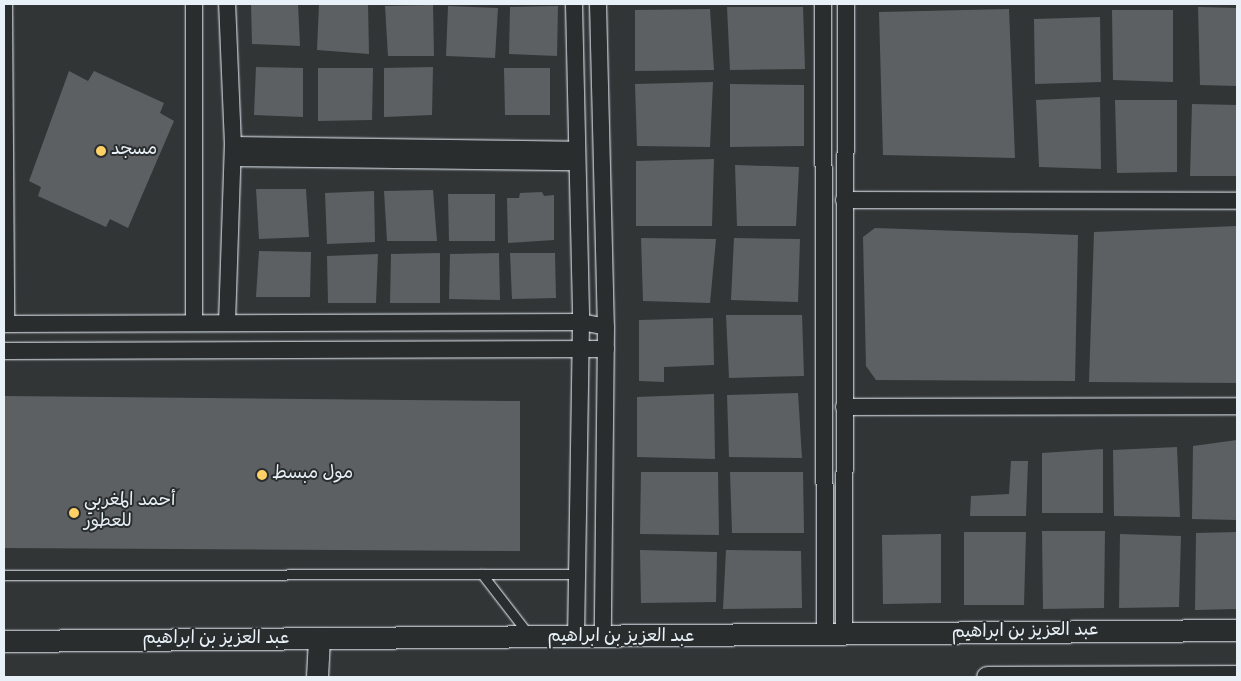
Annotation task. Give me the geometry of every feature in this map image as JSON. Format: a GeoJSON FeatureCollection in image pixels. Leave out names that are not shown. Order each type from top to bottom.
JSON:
{"type":"FeatureCollection","features":[{"type":"Feature","properties":{"kind":"street"},"geometry":{"type":"LineString","coordinates":[[4,4],[5,324],[580,322],[606,327]]}},
{"type":"Feature","properties":{"kind":"street"},"geometry":{"type":"LineString","coordinates":[[194,4],[194,323]]}},
{"type":"Feature","properties":{"kind":"street"},"geometry":{"type":"LineString","coordinates":[[227,4],[233,152],[227,323]]}},
{"type":"Feature","properties":{"kind":"street"},"geometry":{"type":"LineString","coordinates":[[574,4],[580,322],[576,638]]}},
{"type":"Feature","properties":{"kind":"street"},"geometry":{"type":"LineString","coordinates":[[598,4],[606,327],[604,639]]}},
{"type":"Feature","properties":{"kind":"street"},"geometry":{"type":"LineString","coordinates":[[823,4],[834,636]]}},
{"type":"Feature","properties":{"kind":"street"},"geometry":{"type":"LineString","coordinates":[[834,636],[844,408],[846,4]]}},
{"type":"Feature","properties":{"kind":"street"},"geometry":{"type":"LineString","coordinates":[[233,152],[577,156]]}},
{"type":"Feature","properties":{"kind":"street"},"geometry":{"type":"LineString","coordinates":[[844,200],[1237,201]]}},
{"type":"Feature","properties":{"kind":"street"},"geometry":{"type":"LineString","coordinates":[[4,351],[606,349]]}},
{"type":"Feature","properties":{"kind":"street"},"geometry":{"type":"LineString","coordinates":[[844,408],[1237,406]]}},
{"type":"Feature","properties":{"kind":"street","name":"عبد العزيز بن ابراهيم"},"geometry":{"type":"LineString","coordinates":[[4,641],[604,639],[1237,630]]}},
{"type":"Feature","properties":{"kind":"street"},"geometry":{"type":"LineString","coordinates":[[317,677],[319,640]]}},
{"type":"Feature","properties":{"kind":"street"},"geometry":{"type":"LineString","coordinates":[[987,677],[1237,676]]}},
{"type":"Feature","properties":{"kind":"lane"},"geometry":{"type":"LineString","coordinates":[[482,574],[532,639]]}},
{"type":"Feature","properties":{"kind":"lane"},"geometry":{"type":"LineString","coordinates":[[4,575],[576,574]]}},
{"type":"Feature","properties":{"kind":"building"},"geometry":{"type":"Polygon","coordinates":[[[251,4],[298,4],[300,46],[252,44],[251,4]]]}},
{"type":"Feature","properties":{"kind":"building"},"geometry":{"type":"Polygon","coordinates":[[[319,4],[368,4],[369,54],[317,50],[319,4]]]}},
{"type":"Feature","properties":{"kind":"building"},"geometry":{"type":"Polygon","coordinates":[[[433,5],[434,56],[388,56],[385,6],[433,5]]]}},
{"type":"Feature","properties":{"kind":"building"},"geometry":{"type":"Polygon","coordinates":[[[448,6],[498,8],[495,58],[446,56],[448,6]]]}},
{"type":"Feature","properties":{"kind":"building"},"geometry":{"type":"Polygon","coordinates":[[[558,6],[557,56],[509,54],[510,7],[558,6]]]}},
{"type":"Feature","properties":{"kind":"building"},"geometry":{"type":"Polygon","coordinates":[[[727,7],[803,7],[805,69],[730,70],[727,7]]]}},
{"type":"Feature","properties":{"kind":"building"},"geometry":{"type":"Polygon","coordinates":[[[1198,7],[1237,8],[1237,86],[1200,85],[1198,7]]]}},
{"type":"Feature","properties":{"kind":"building"},"geometry":{"type":"Polygon","coordinates":[[[710,9],[714,70],[635,71],[635,10],[710,9]]]}},
{"type":"Feature","properties":{"kind":"building"},"geometry":{"type":"Polygon","coordinates":[[[1009,9],[1015,158],[883,155],[879,12],[1009,9]]]}},
{"type":"Feature","properties":{"kind":"building"},"geometry":{"type":"Polygon","coordinates":[[[1112,10],[1173,10],[1173,82],[1113,80],[1112,10]]]}},
{"type":"Feature","properties":{"kind":"building"},"geometry":{"type":"Polygon","coordinates":[[[1100,17],[1101,82],[1035,84],[1034,19],[1100,17]]]}},
{"type":"Feature","properties":{"kind":"building"},"geometry":{"type":"Polygon","coordinates":[[[256,67],[303,68],[303,117],[254,115],[256,67]]]}},
{"type":"Feature","properties":{"kind":"building"},"geometry":{"type":"Polygon","coordinates":[[[433,67],[432,115],[384,117],[384,68],[433,67]]]}},
{"type":"Feature","properties":{"kind":"building"},"geometry":{"type":"Polygon","coordinates":[[[318,68],[373,68],[372,120],[318,121],[318,68]]]}},
{"type":"Feature","properties":{"kind":"building"},"geometry":{"type":"Polygon","coordinates":[[[504,68],[550,68],[550,115],[505,115],[504,68]]]}},
{"type":"Feature","properties":{"kind":"building","name":"مسجد"},"geometry":{"type":"Polygon","coordinates":[[[69,71],[88,81],[94,71],[164,103],[160,113],[174,121],[128,228],[110,219],[106,227],[38,196],[41,187],[29,181],[69,71]]]}},
{"type":"Feature","properties":{"kind":"building"},"geometry":{"type":"Polygon","coordinates":[[[713,82],[710,147],[637,146],[635,84],[713,82]]]}},
{"type":"Feature","properties":{"kind":"building"},"geometry":{"type":"Polygon","coordinates":[[[730,84],[804,85],[804,146],[730,147],[730,84]]]}},
{"type":"Feature","properties":{"kind":"building"},"geometry":{"type":"Polygon","coordinates":[[[1100,97],[1101,169],[1039,167],[1036,100],[1100,97]]]}},
{"type":"Feature","properties":{"kind":"building"},"geometry":{"type":"Polygon","coordinates":[[[1115,100],[1177,100],[1177,172],[1117,173],[1115,100]]]}},
{"type":"Feature","properties":{"kind":"building"},"geometry":{"type":"Polygon","coordinates":[[[1192,104],[1237,105],[1237,176],[1190,176],[1192,104]]]}},
{"type":"Feature","properties":{"kind":"building"},"geometry":{"type":"Polygon","coordinates":[[[714,159],[712,226],[636,226],[636,161],[714,159]]]}},
{"type":"Feature","properties":{"kind":"building"},"geometry":{"type":"Polygon","coordinates":[[[735,165],[799,167],[796,226],[737,226],[735,165]]]}},
{"type":"Feature","properties":{"kind":"building"},"geometry":{"type":"Polygon","coordinates":[[[256,189],[306,189],[309,237],[259,239],[256,189]]]}},
{"type":"Feature","properties":{"kind":"building"},"geometry":{"type":"Polygon","coordinates":[[[433,190],[437,241],[387,241],[384,191],[433,190]]]}},
{"type":"Feature","properties":{"kind":"building"},"geometry":{"type":"Polygon","coordinates":[[[374,191],[375,242],[327,244],[325,193],[374,191]]]}},
{"type":"Feature","properties":{"kind":"building"},"geometry":{"type":"Polygon","coordinates":[[[542,192],[544,196],[554,195],[554,240],[508,243],[507,198],[519,198],[520,193],[542,192]]]}},
{"type":"Feature","properties":{"kind":"building"},"geometry":{"type":"Polygon","coordinates":[[[448,194],[495,194],[495,241],[449,241],[448,194]]]}},
{"type":"Feature","properties":{"kind":"building"},"geometry":{"type":"Polygon","coordinates":[[[1237,226],[1237,383],[1089,382],[1094,232],[1237,226]]]}},
{"type":"Feature","properties":{"kind":"building"},"geometry":{"type":"Polygon","coordinates":[[[875,228],[1078,235],[1075,381],[876,380],[866,366],[863,237],[875,228]]]}},
{"type":"Feature","properties":{"kind":"building"},"geometry":{"type":"Polygon","coordinates":[[[641,238],[716,239],[710,303],[643,301],[641,238]]]}},
{"type":"Feature","properties":{"kind":"building"},"geometry":{"type":"Polygon","coordinates":[[[734,238],[800,239],[798,302],[731,300],[734,238]]]}},
{"type":"Feature","properties":{"kind":"building"},"geometry":{"type":"Polygon","coordinates":[[[259,251],[311,252],[310,297],[256,297],[259,251]]]}},
{"type":"Feature","properties":{"kind":"building"},"geometry":{"type":"Polygon","coordinates":[[[440,253],[440,303],[390,303],[391,254],[440,253]]]}},
{"type":"Feature","properties":{"kind":"building"},"geometry":{"type":"Polygon","coordinates":[[[499,253],[500,300],[449,299],[450,254],[499,253]]]}},
{"type":"Feature","properties":{"kind":"building"},"geometry":{"type":"Polygon","coordinates":[[[510,253],[555,253],[556,298],[512,299],[510,253]]]}},
{"type":"Feature","properties":{"kind":"building"},"geometry":{"type":"Polygon","coordinates":[[[378,254],[376,303],[328,303],[327,256],[378,254]]]}},
{"type":"Feature","properties":{"kind":"building"},"geometry":{"type":"Polygon","coordinates":[[[726,315],[802,315],[804,376],[729,378],[726,315]]]}},
{"type":"Feature","properties":{"kind":"building"},"geometry":{"type":"Polygon","coordinates":[[[713,318],[714,365],[664,367],[664,382],[639,381],[639,320],[713,318]]]}},
{"type":"Feature","properties":{"kind":"building"},"geometry":{"type":"Polygon","coordinates":[[[798,393],[802,458],[729,457],[727,395],[798,393]]]}},
{"type":"Feature","properties":{"kind":"building"},"geometry":{"type":"Polygon","coordinates":[[[714,394],[715,459],[637,457],[637,397],[714,394]]]}},
{"type":"Feature","properties":{"kind":"building","name":"مول مبسط"},"geometry":{"type":"Polygon","coordinates":[[[4,396],[520,401],[520,551],[4,548],[4,396]]]}},
{"type":"Feature","properties":{"kind":"building"},"geometry":{"type":"Polygon","coordinates":[[[1237,440],[1237,520],[1192,519],[1193,446],[1237,440]]]}},
{"type":"Feature","properties":{"kind":"building"},"geometry":{"type":"Polygon","coordinates":[[[1177,447],[1180,517],[1114,516],[1113,450],[1177,447]]]}},
{"type":"Feature","properties":{"kind":"building"},"geometry":{"type":"Polygon","coordinates":[[[1103,449],[1103,513],[1042,513],[1042,453],[1103,449]]]}},
{"type":"Feature","properties":{"kind":"building"},"geometry":{"type":"Polygon","coordinates":[[[1011,461],[1028,461],[1026,516],[970,516],[971,496],[1009,494],[1011,461]]]}},
{"type":"Feature","properties":{"kind":"building"},"geometry":{"type":"Polygon","coordinates":[[[641,472],[718,472],[719,535],[640,534],[641,472]]]}},
{"type":"Feature","properties":{"kind":"building"},"geometry":{"type":"Polygon","coordinates":[[[730,472],[803,472],[804,533],[732,533],[730,472]]]}},
{"type":"Feature","properties":{"kind":"building"},"geometry":{"type":"Polygon","coordinates":[[[1042,531],[1105,531],[1104,608],[1043,609],[1042,531]]]}},
{"type":"Feature","properties":{"kind":"building"},"geometry":{"type":"Polygon","coordinates":[[[964,532],[1026,532],[1024,605],[964,605],[964,532]]]}},
{"type":"Feature","properties":{"kind":"building"},"geometry":{"type":"Polygon","coordinates":[[[1237,532],[1237,609],[1195,610],[1196,533],[1237,532]]]}},
{"type":"Feature","properties":{"kind":"building"},"geometry":{"type":"Polygon","coordinates":[[[941,534],[941,603],[883,604],[882,535],[941,534]]]}},
{"type":"Feature","properties":{"kind":"building"},"geometry":{"type":"Polygon","coordinates":[[[1120,534],[1181,536],[1179,607],[1119,608],[1120,534]]]}},
{"type":"Feature","properties":{"kind":"building"},"geometry":{"type":"Polygon","coordinates":[[[640,550],[717,552],[716,602],[641,603],[640,550]]]}},
{"type":"Feature","properties":{"kind":"building"},"geometry":{"type":"Polygon","coordinates":[[[726,550],[801,551],[802,608],[723,609],[726,550]]]}},
{"type":"Feature","properties":{"kind":"place","name":"مسجد"},"geometry":{"type":"Point","coordinates":[101,151]}},
{"type":"Feature","properties":{"kind":"place","name":"مول مبسط"},"geometry":{"type":"Point","coordinates":[262,475]}},
{"type":"Feature","properties":{"kind":"place","name":"أحمد المغربي للعطور"},"geometry":{"type":"Point","coordinates":[74,513]}}]}
